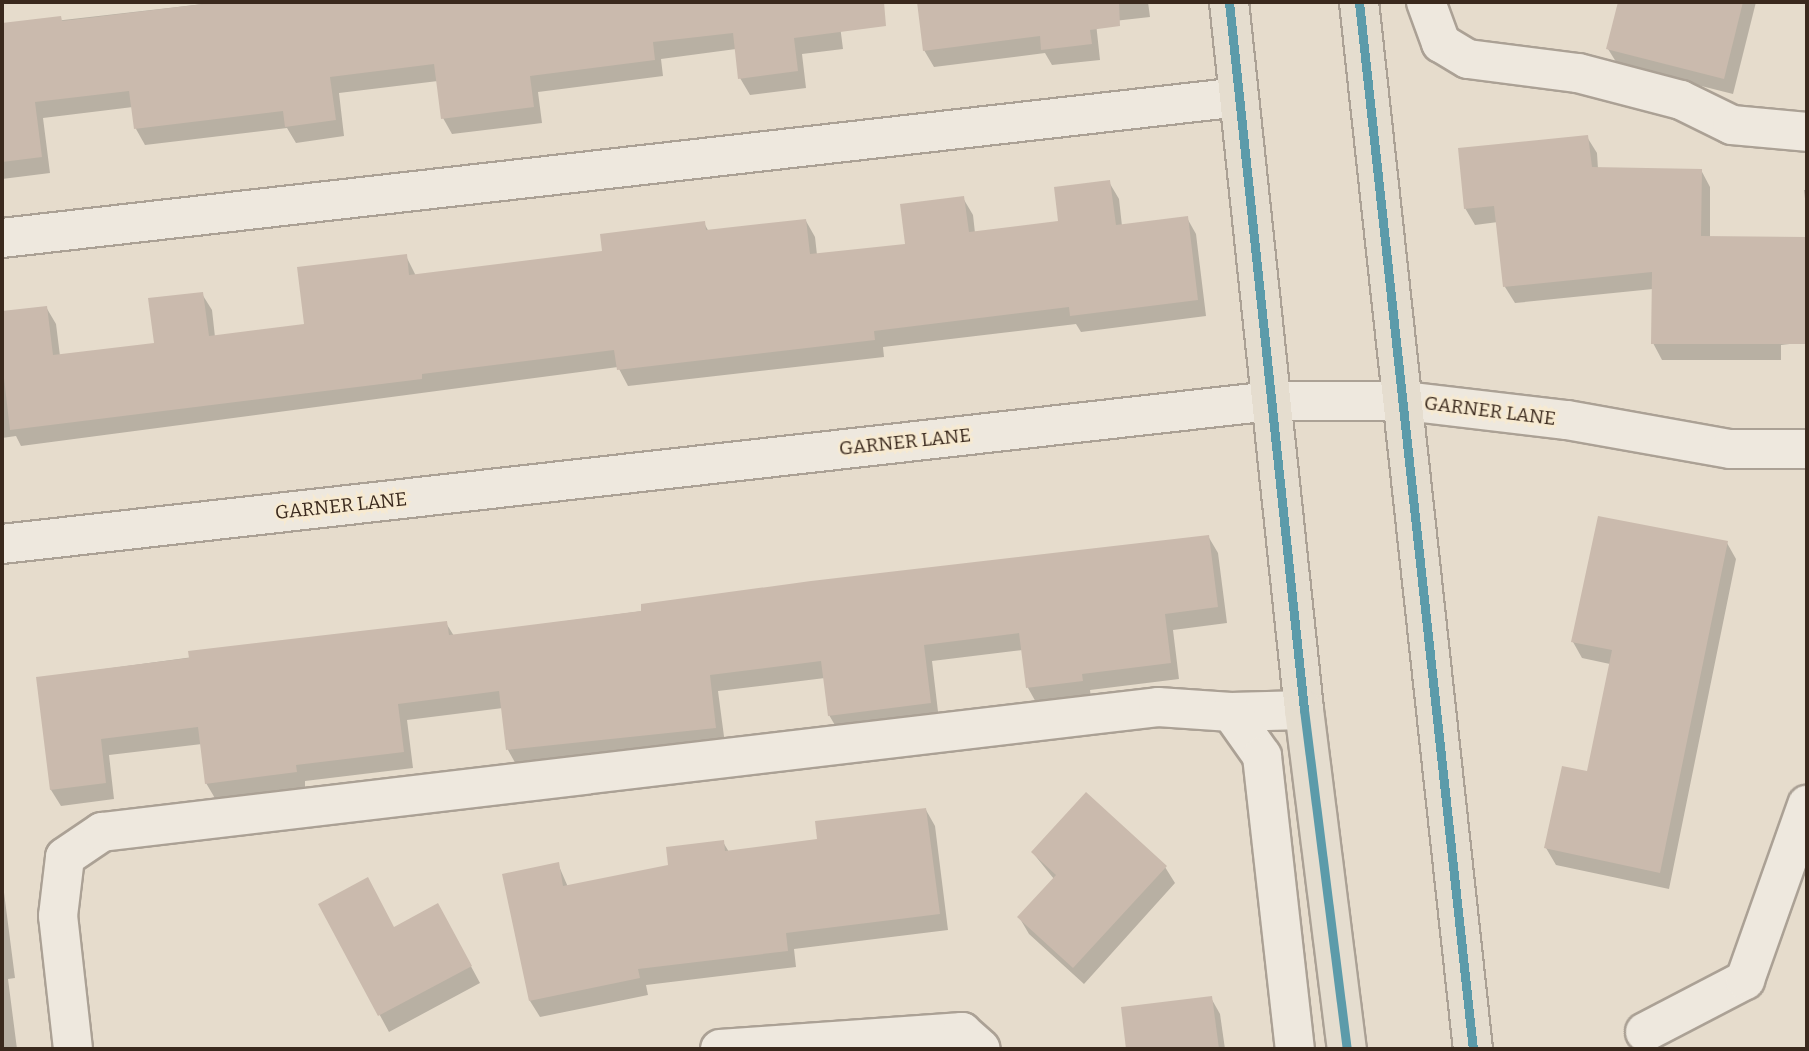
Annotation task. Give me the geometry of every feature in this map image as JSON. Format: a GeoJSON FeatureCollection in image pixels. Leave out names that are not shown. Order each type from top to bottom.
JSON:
{"type":"FeatureCollection","features":[{"type":"Feature","properties":{"kind":"main road"},"geometry":{"type":"LineString","coordinates":[[1229,2],[1304,710],[1347,1049]]}},
{"type":"Feature","properties":{"kind":"main road"},"geometry":{"type":"LineString","coordinates":[[1359,2],[1405,401],[1473,1049]]}},
{"type":"Feature","properties":{"kind":"street"},"geometry":{"type":"LineString","coordinates":[[1426,2],[1441,43],[1468,59],[1578,73],[1681,100],[1732,125],[1807,132]]}},
{"type":"Feature","properties":{"kind":"street"},"geometry":{"type":"LineString","coordinates":[[2,238],[1239,97]]}},
{"type":"Feature","properties":{"kind":"street","name":"GARNER LANE"},"geometry":{"type":"LineString","coordinates":[[2,544],[1271,401],[1405,401],[1567,420],[1730,449],[1807,449]]}},
{"type":"Feature","properties":{"kind":"street"},"geometry":{"type":"LineString","coordinates":[[73,1049],[58,916],[65,857],[102,832],[1158,707],[1231,712],[1304,710]]}},
{"type":"Feature","properties":{"kind":"street"},"geometry":{"type":"LineString","coordinates":[[1231,712],[1262,756],[1295,1049]]}},
{"type":"Feature","properties":{"kind":"street"},"geometry":{"type":"LineString","coordinates":[[1645,1032],[1745,980],[1807,805]]}},
{"type":"Feature","properties":{"kind":"street"},"geometry":{"type":"LineString","coordinates":[[720,1049],[962,1032],[981,1049]]}},
{"type":"Feature","properties":{"kind":"building"},"geometry":{"type":"Polygon","coordinates":[[[220,2],[884,2],[886,26],[794,38],[798,71],[738,79],[733,33],[653,42],[655,60],[530,76],[534,107],[441,119],[434,64],[330,77],[336,120],[285,127],[283,111],[134,129],[129,91],[35,102],[42,157],[2,162],[2,23],[61,16],[62,21],[220,2]]]}},
{"type":"Feature","properties":{"kind":"building"},"geometry":{"type":"Polygon","coordinates":[[[917,2],[1119,2],[1120,26],[1090,30],[1092,44],[1041,50],[1040,36],[923,51],[917,2]]]}},
{"type":"Feature","properties":{"kind":"building"},"geometry":{"type":"Polygon","coordinates":[[[1618,2],[1743,2],[1724,79],[1606,49],[1618,2]]]}},
{"type":"Feature","properties":{"kind":"building"},"geometry":{"type":"Polygon","coordinates":[[[1588,135],[1592,167],[1702,169],[1701,236],[1807,237],[1807,344],[1651,344],[1652,272],[1503,287],[1494,206],[1464,209],[1458,148],[1588,135]]]}},
{"type":"Feature","properties":{"kind":"building"},"geometry":{"type":"Polygon","coordinates":[[[1110,180],[1116,225],[1188,216],[1198,300],[1070,316],[1069,307],[874,331],[875,340],[617,370],[614,350],[422,374],[422,379],[10,430],[2,361],[2,311],[47,306],[53,355],[154,343],[148,298],[203,292],[209,336],[304,324],[297,267],[407,254],[409,275],[602,251],[600,234],[705,221],[706,230],[806,219],[810,254],[905,244],[900,204],[964,196],[969,232],[1058,221],[1054,187],[1110,180]]]}},
{"type":"Feature","properties":{"kind":"building"},"geometry":{"type":"Polygon","coordinates":[[[1598,516],[1728,541],[1660,873],[1544,848],[1562,766],[1587,771],[1612,650],[1571,642],[1598,516]]]}},
{"type":"Feature","properties":{"kind":"building"},"geometry":{"type":"Polygon","coordinates":[[[1209,535],[1218,607],[1165,614],[1171,663],[1082,674],[1083,681],[1026,688],[1019,633],[924,645],[931,703],[828,716],[821,661],[710,675],[716,728],[506,750],[499,691],[398,704],[404,752],[296,765],[297,772],[205,784],[198,727],[101,739],[106,783],[50,790],[36,677],[189,658],[188,651],[447,621],[449,635],[641,611],[641,604],[811,581],[1209,535]]]}},
{"type":"Feature","properties":{"kind":"building"},"geometry":{"type":"Polygon","coordinates":[[[1086,792],[1167,866],[1073,968],[1017,917],[1056,875],[1031,852],[1086,792]]]}},
{"type":"Feature","properties":{"kind":"building"},"geometry":{"type":"Polygon","coordinates":[[[926,808],[940,914],[786,933],[788,951],[638,969],[640,978],[529,1001],[502,874],[559,862],[563,886],[668,865],[666,847],[724,840],[725,851],[817,839],[815,821],[926,808]]]}},
{"type":"Feature","properties":{"kind":"building"},"geometry":{"type":"Polygon","coordinates":[[[368,877],[394,927],[438,903],[472,966],[378,1016],[318,904],[368,877]]]}},
{"type":"Feature","properties":{"kind":"building"},"geometry":{"type":"Polygon","coordinates":[[[1212,996],[1219,1049],[1126,1049],[1121,1007],[1212,996]]]}},
{"type":"Feature","properties":{"kind":"transit line"},"geometry":{"type":"LineString","coordinates":[[1229,2],[1304,710],[1347,1049]]}},
{"type":"Feature","properties":{"kind":"transit line"},"geometry":{"type":"LineString","coordinates":[[1359,2],[1473,1049]]}}]}
